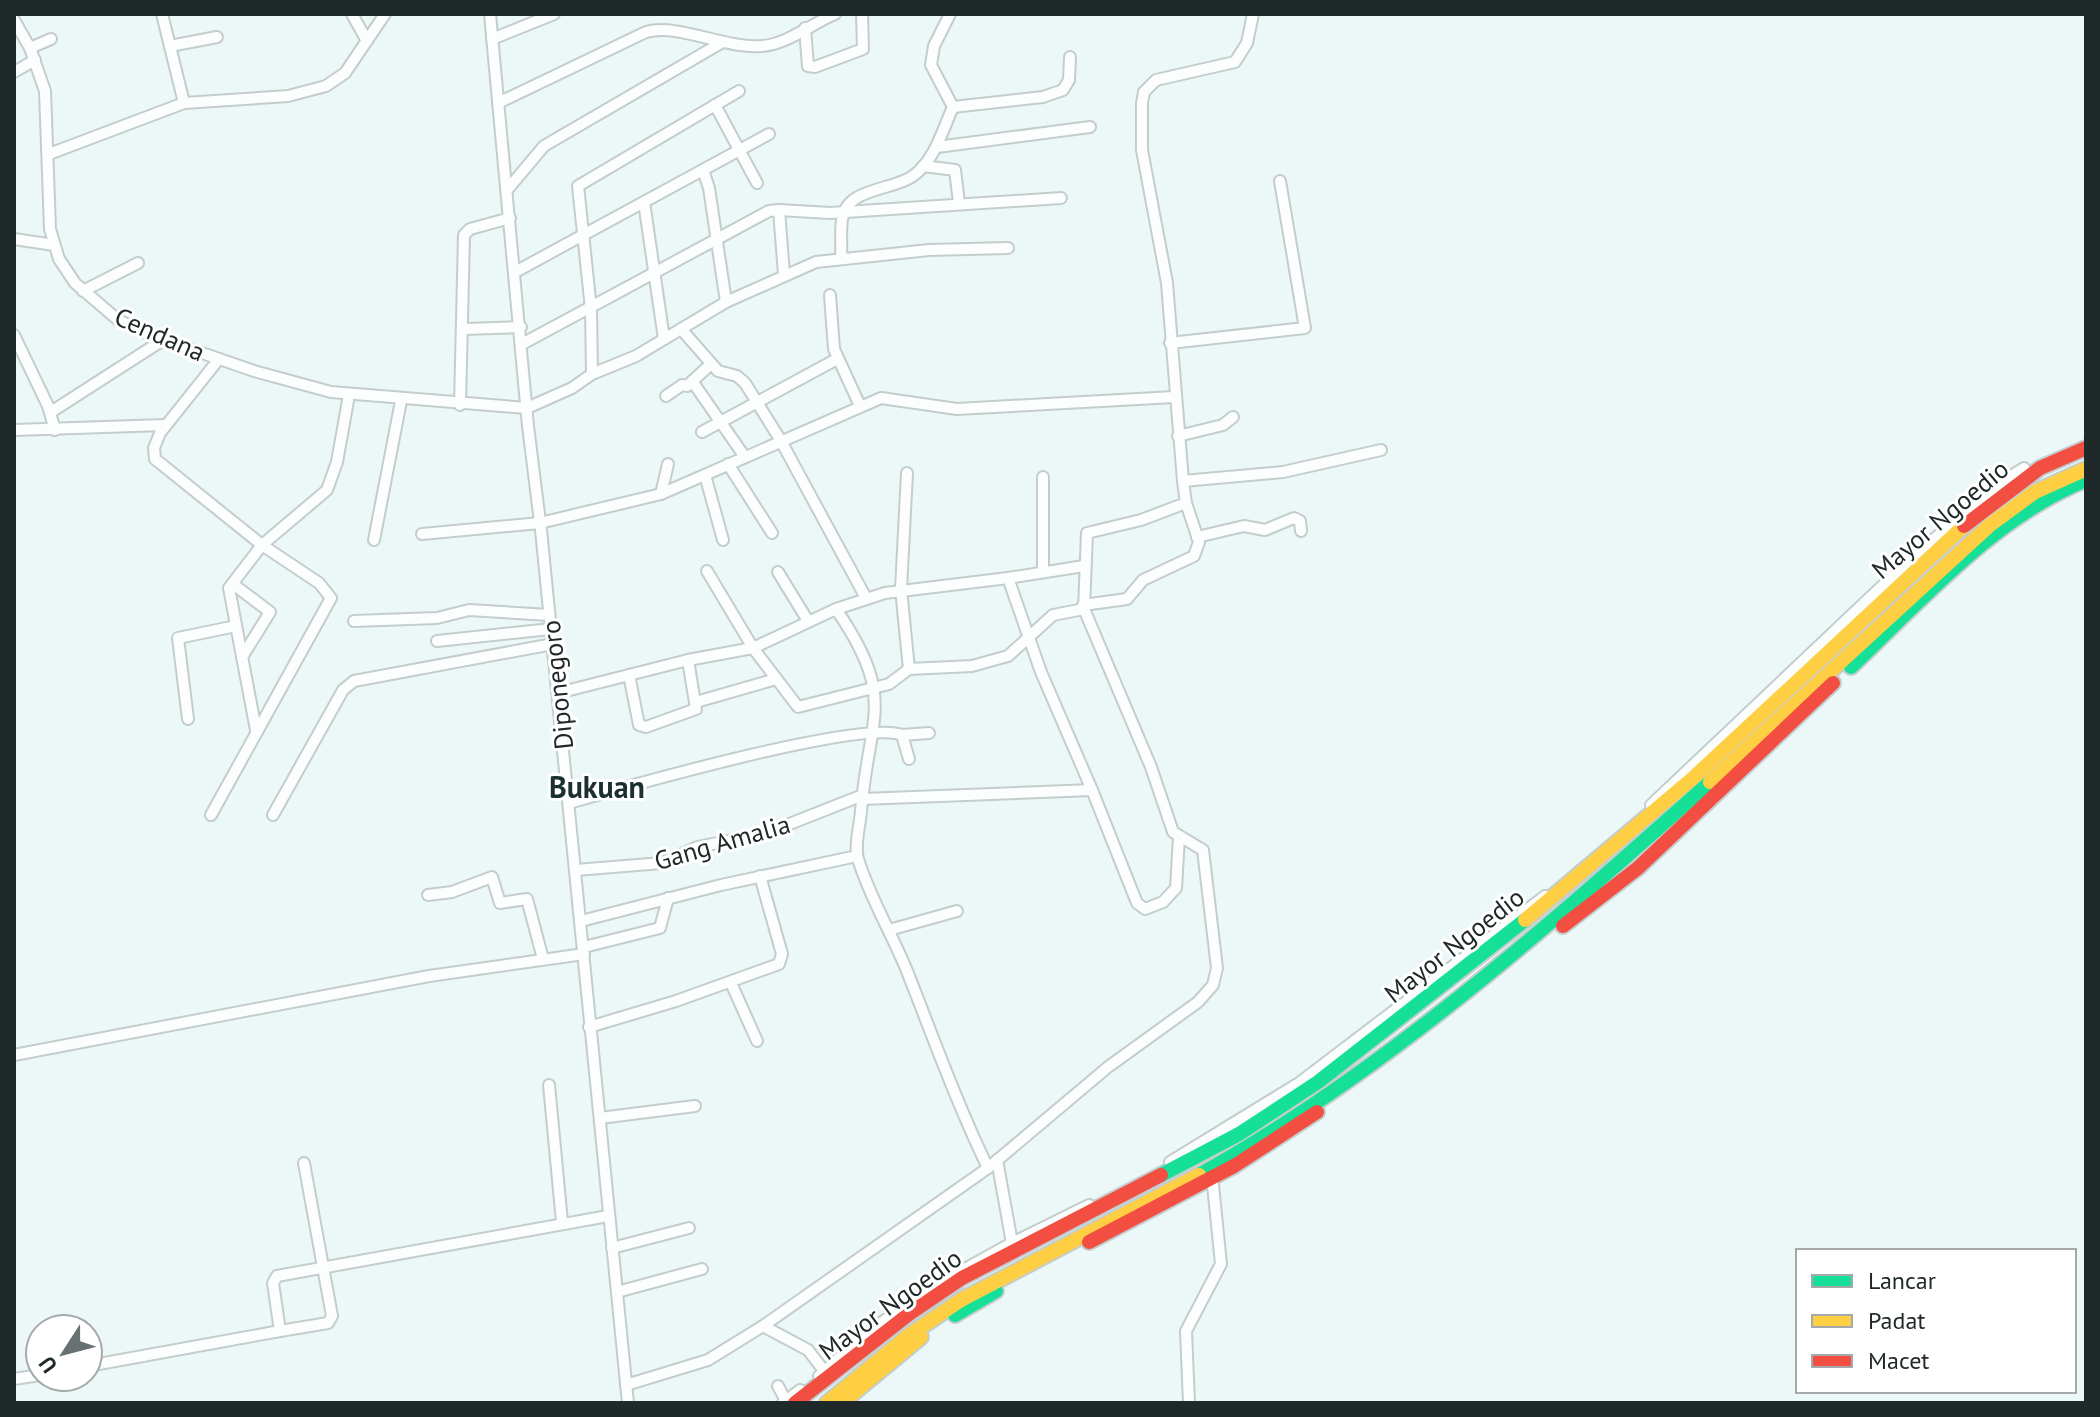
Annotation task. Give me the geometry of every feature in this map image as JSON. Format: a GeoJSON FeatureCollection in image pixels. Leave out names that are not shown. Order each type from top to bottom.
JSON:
{"type":"FeatureCollection","features":[{"type":"Feature","properties":{"kind":"street"},"geometry":{"type":"LineString","coordinates":[[162,14],[184,103]]}},
{"type":"Feature","properties":{"kind":"street"},"geometry":{"type":"LineString","coordinates":[[352,14],[367,41]]}},
{"type":"Feature","properties":{"kind":"street"},"geometry":{"type":"LineString","coordinates":[[49,154],[184,103],[274,97],[316,90],[345,73],[385,14]]}},
{"type":"Feature","properties":{"kind":"street","name":"Diponegoro"},"geometry":{"type":"LineString","coordinates":[[490,14],[628,1403]]}},
{"type":"Feature","properties":{"kind":"street"},"geometry":{"type":"LineString","coordinates":[[492,39],[554,14]]}},
{"type":"Feature","properties":{"kind":"street"},"geometry":{"type":"LineString","coordinates":[[498,103],[654,30],[721,43],[764,46],[835,14]]}},
{"type":"Feature","properties":{"kind":"street"},"geometry":{"type":"LineString","coordinates":[[805,28],[808,66],[815,67],[863,49],[862,14]]}},
{"type":"Feature","properties":{"kind":"street"},"geometry":{"type":"LineString","coordinates":[[841,257],[842,217],[845,211],[864,194],[907,179],[923,166],[937,147],[953,107],[931,65],[934,46],[950,14]]}},
{"type":"Feature","properties":{"kind":"street"},"geometry":{"type":"LineString","coordinates":[[707,571],[753,648],[798,707],[891,683],[909,669],[987,663],[1013,653],[1053,615],[1127,599],[1143,580],[1194,556],[1199,548],[1183,481],[1167,283],[1142,150],[1140,123],[1144,92],[1156,80],[1235,62],[1247,43],[1253,14]]}},
{"type":"Feature","properties":{"kind":"street","name":"Cendana"},"geometry":{"type":"LineString","coordinates":[[14,20],[35,60],[47,100],[49,209],[54,245],[68,275],[118,320],[163,340],[219,359],[349,395],[527,408]]}},
{"type":"Feature","properties":{"kind":"street"},"geometry":{"type":"LineString","coordinates":[[170,46],[217,37]]}},
{"type":"Feature","properties":{"kind":"street"},"geometry":{"type":"LineString","coordinates":[[30,48],[51,39]]}},
{"type":"Feature","properties":{"kind":"street"},"geometry":{"type":"LineString","coordinates":[[507,190],[544,146],[721,43]]}},
{"type":"Feature","properties":{"kind":"street"},"geometry":{"type":"LineString","coordinates":[[953,107],[1043,97],[1063,90],[1069,80],[1070,57]]}},
{"type":"Feature","properties":{"kind":"street"},"geometry":{"type":"LineString","coordinates":[[14,72],[35,60]]}},
{"type":"Feature","properties":{"kind":"street"},"geometry":{"type":"LineString","coordinates":[[592,374],[591,309],[580,183],[739,91]]}},
{"type":"Feature","properties":{"kind":"street"},"geometry":{"type":"LineString","coordinates":[[715,105],[757,183]]}},
{"type":"Feature","properties":{"kind":"street"},"geometry":{"type":"LineString","coordinates":[[937,147],[1090,127]]}},
{"type":"Feature","properties":{"kind":"street"},"geometry":{"type":"LineString","coordinates":[[515,272],[769,134]]}},
{"type":"Feature","properties":{"kind":"street"},"geometry":{"type":"LineString","coordinates":[[923,166],[955,170],[959,203]]}},
{"type":"Feature","properties":{"kind":"street"},"geometry":{"type":"LineString","coordinates":[[703,170],[709,188],[714,240],[726,302]]}},
{"type":"Feature","properties":{"kind":"street"},"geometry":{"type":"LineString","coordinates":[[1170,343],[1305,328],[1280,181]]}},
{"type":"Feature","properties":{"kind":"street"},"geometry":{"type":"LineString","coordinates":[[522,344],[767,212],[845,211],[1061,198]]}},
{"type":"Feature","properties":{"kind":"street"},"geometry":{"type":"LineString","coordinates":[[644,202],[652,274],[664,339]]}},
{"type":"Feature","properties":{"kind":"street"},"geometry":{"type":"LineString","coordinates":[[779,210],[784,274]]}},
{"type":"Feature","properties":{"kind":"street"},"geometry":{"type":"LineString","coordinates":[[460,405],[465,232],[510,218]]}},
{"type":"Feature","properties":{"kind":"street"},"geometry":{"type":"LineString","coordinates":[[14,239],[54,245]]}},
{"type":"Feature","properties":{"kind":"street"},"geometry":{"type":"LineString","coordinates":[[527,408],[572,388],[592,374],[636,356],[726,302],[784,274],[841,257],[1008,248]]}},
{"type":"Feature","properties":{"kind":"street"},"geometry":{"type":"LineString","coordinates":[[83,291],[138,263]]}},
{"type":"Feature","properties":{"kind":"street"},"geometry":{"type":"LineString","coordinates":[[830,295],[837,359],[860,406]]}},
{"type":"Feature","properties":{"kind":"street"},"geometry":{"type":"LineString","coordinates":[[464,329],[521,327]]}},
{"type":"Feature","properties":{"kind":"street"},"geometry":{"type":"LineString","coordinates":[[681,329],[718,371],[741,379],[781,441],[866,598]]}},
{"type":"Feature","properties":{"kind":"street"},"geometry":{"type":"LineString","coordinates":[[14,335],[51,412],[55,430]]}},
{"type":"Feature","properties":{"kind":"street"},"geometry":{"type":"LineString","coordinates":[[51,412],[163,340]]}},
{"type":"Feature","properties":{"kind":"street"},"geometry":{"type":"LineString","coordinates":[[211,815],[331,598],[319,583],[262,545],[157,463],[154,448],[165,425],[219,359]]}},
{"type":"Feature","properties":{"kind":"street"},"geometry":{"type":"LineString","coordinates":[[702,432],[837,359]]}},
{"type":"Feature","properties":{"kind":"street"},"geometry":{"type":"LineString","coordinates":[[666,396],[692,381],[711,364]]}},
{"type":"Feature","properties":{"kind":"street"},"geometry":{"type":"LineString","coordinates":[[692,381],[723,421],[745,457]]}},
{"type":"Feature","properties":{"kind":"street"},"geometry":{"type":"LineString","coordinates":[[256,730],[229,590],[262,545],[327,490],[337,462],[349,395]]}},
{"type":"Feature","properties":{"kind":"street"},"geometry":{"type":"LineString","coordinates":[[422,534],[540,523],[661,494],[881,398],[957,409],[1174,397]]}},
{"type":"Feature","properties":{"kind":"street"},"geometry":{"type":"LineString","coordinates":[[374,540],[401,401]]}},
{"type":"Feature","properties":{"kind":"street"},"geometry":{"type":"LineString","coordinates":[[1178,436],[1223,425],[1233,417]]}},
{"type":"Feature","properties":{"kind":"street"},"geometry":{"type":"LineString","coordinates":[[14,430],[165,425]]}},
{"type":"Feature","properties":{"kind":"street","name":"Mayor Ngoedio"},"geometry":{"type":"LineString","coordinates":[[784,1397],[962,1278],[1239,1134],[1318,1082],[1536,912],[1681,788],[1977,514],[2040,468],[2086,448]]}},
{"type":"Feature","properties":{"kind":"street"},"geometry":{"type":"LineString","coordinates":[[1183,481],[1283,472],[1381,450]]}},
{"type":"Feature","properties":{"kind":"street"},"geometry":{"type":"LineString","coordinates":[[661,494],[668,464]]}},
{"type":"Feature","properties":{"kind":"street"},"geometry":{"type":"LineString","coordinates":[[728,464],[772,533]]}},
{"type":"Feature","properties":{"kind":"street"},"geometry":{"type":"LineString","coordinates":[[784,1397],[824,1370],[872,1329],[1010,1234],[1196,1148],[1299,1083],[1505,926],[1636,820],[1915,555],[2003,481],[2024,468]]}},
{"type":"Feature","properties":{"kind":"street","name":"Mayor Ngoedio"},"geometry":{"type":"LineString","coordinates":[[827,1403],[906,1337],[958,1302],[1212,1174],[1311,1105],[1549,926],[1990,525],[2035,492],[2086,469]]}},
{"type":"Feature","properties":{"kind":"street"},"geometry":{"type":"LineString","coordinates":[[907,473],[901,589],[909,669]]}},
{"type":"Feature","properties":{"kind":"street"},"geometry":{"type":"LineString","coordinates":[[705,475],[723,540]]}},
{"type":"Feature","properties":{"kind":"street"},"geometry":{"type":"LineString","coordinates":[[1043,477],[1043,572]]}},
{"type":"Feature","properties":{"kind":"street"},"geometry":{"type":"LineString","coordinates":[[841,1403],[914,1342],[963,1310],[1278,1141],[1638,868],[1948,578],[2022,515],[2075,482],[2086,480]]}},
{"type":"Feature","properties":{"kind":"street"},"geometry":{"type":"LineString","coordinates":[[626,1385],[708,1360],[763,1326],[988,1168],[1115,1061],[1198,1002],[1213,985],[1217,957],[1204,854],[1197,843],[1173,832],[1145,753],[1084,607],[1084,566],[1089,531],[1136,521],[1186,503]]}},
{"type":"Feature","properties":{"kind":"street"},"geometry":{"type":"LineString","coordinates":[[1197,537],[1244,526],[1265,530],[1294,518],[1300,521],[1301,531]]}},
{"type":"Feature","properties":{"kind":"street"},"geometry":{"type":"LineString","coordinates":[[558,693],[688,660],[753,648],[836,609],[901,589],[1008,578],[1084,566]]}},
{"type":"Feature","properties":{"kind":"street"},"geometry":{"type":"LineString","coordinates":[[778,572],[808,621]]}},
{"type":"Feature","properties":{"kind":"street"},"geometry":{"type":"LineString","coordinates":[[1008,578],[1137,903],[1142,908],[1163,902],[1176,888],[1179,837]]}},
{"type":"Feature","properties":{"kind":"street"},"geometry":{"type":"LineString","coordinates":[[233,584],[270,611],[242,657]]}},
{"type":"Feature","properties":{"kind":"street"},"geometry":{"type":"LineString","coordinates":[[836,609],[863,651],[876,687],[875,733],[862,797],[857,856],[947,1080],[988,1168]]}},
{"type":"Feature","properties":{"kind":"street"},"geometry":{"type":"LineString","coordinates":[[354,621],[437,618],[469,610],[549,615]]}},
{"type":"Feature","properties":{"kind":"street"},"geometry":{"type":"LineString","coordinates":[[188,719],[178,638],[236,626]]}},
{"type":"Feature","properties":{"kind":"street"},"geometry":{"type":"LineString","coordinates":[[437,641],[551,629]]}},
{"type":"Feature","properties":{"kind":"street"},"geometry":{"type":"LineString","coordinates":[[273,815],[343,690],[354,681],[553,644]]}},
{"type":"Feature","properties":{"kind":"street"},"geometry":{"type":"LineString","coordinates":[[629,675],[635,716],[643,727],[694,711],[696,702],[688,660]]}},
{"type":"Feature","properties":{"kind":"street"},"geometry":{"type":"LineString","coordinates":[[696,702],[776,679]]}},
{"type":"Feature","properties":{"kind":"street"},"geometry":{"type":"LineString","coordinates":[[569,803],[751,756],[875,733],[929,733]]}},
{"type":"Feature","properties":{"kind":"street"},"geometry":{"type":"LineString","coordinates":[[902,735],[909,759]]}},
{"type":"Feature","properties":{"kind":"street","name":"Gang Amalia"},"geometry":{"type":"LineString","coordinates":[[576,870],[662,863],[697,847],[764,834],[862,797],[1092,790]]}},
{"type":"Feature","properties":{"kind":"street"},"geometry":{"type":"LineString","coordinates":[[581,921],[760,876],[857,856]]}},
{"type":"Feature","properties":{"kind":"street"},"geometry":{"type":"LineString","coordinates":[[589,1027],[731,983],[775,966],[782,958],[760,876]]}},
{"type":"Feature","properties":{"kind":"street"},"geometry":{"type":"LineString","coordinates":[[428,895],[452,892],[492,877],[500,902],[527,899],[543,959]]}},
{"type":"Feature","properties":{"kind":"street"},"geometry":{"type":"LineString","coordinates":[[14,1055],[429,976],[584,950],[660,928],[668,898]]}},
{"type":"Feature","properties":{"kind":"street"},"geometry":{"type":"LineString","coordinates":[[889,930],[957,911]]}},
{"type":"Feature","properties":{"kind":"street"},"geometry":{"type":"LineString","coordinates":[[731,983],[757,1041]]}},
{"type":"Feature","properties":{"kind":"street"},"geometry":{"type":"LineString","coordinates":[[549,1085],[562,1222]]}},
{"type":"Feature","properties":{"kind":"street"},"geometry":{"type":"LineString","coordinates":[[600,1118],[695,1106]]}},
{"type":"Feature","properties":{"kind":"street"},"geometry":{"type":"LineString","coordinates":[[997,1160],[1010,1234]]}},
{"type":"Feature","properties":{"kind":"street"},"geometry":{"type":"LineString","coordinates":[[104,1363],[330,1322],[332,1313],[304,1163]]}},
{"type":"Feature","properties":{"kind":"street"},"geometry":{"type":"LineString","coordinates":[[1189,1403],[1186,1331],[1221,1264],[1212,1174]]}},
{"type":"Feature","properties":{"kind":"street"},"geometry":{"type":"LineString","coordinates":[[280,1331],[274,1279],[324,1266],[608,1216]]}},
{"type":"Feature","properties":{"kind":"street"},"geometry":{"type":"LineString","coordinates":[[612,1248],[689,1228]]}},
{"type":"Feature","properties":{"kind":"street"},"geometry":{"type":"LineString","coordinates":[[617,1292],[702,1269]]}},
{"type":"Feature","properties":{"kind":"street"},"geometry":{"type":"LineString","coordinates":[[763,1326],[813,1355],[824,1370]]}},
{"type":"Feature","properties":{"kind":"traffic: fast"},"geometry":{"type":"LineString","coordinates":[[1851,667],[1932,588],[1990,538],[2020,515],[2086,480]]}},
{"type":"Feature","properties":{"kind":"traffic: fast"},"geometry":{"type":"LineString","coordinates":[[1199,1175],[1335,1090],[1465,993],[1710,782]]}},
{"type":"Feature","properties":{"kind":"traffic: fast"},"geometry":{"type":"LineString","coordinates":[[1161,1175],[1239,1134],[1318,1082],[1525,920]]}},
{"type":"Feature","properties":{"kind":"traffic: fast"},"geometry":{"type":"LineString","coordinates":[[955,1315],[996,1291]]}},
{"type":"Feature","properties":{"kind":"traffic: slow"},"geometry":{"type":"LineString","coordinates":[[1710,782],[1990,525],[2035,492],[2086,469]]}},
{"type":"Feature","properties":{"kind":"traffic: slow"},"geometry":{"type":"LineString","coordinates":[[1525,920],[1693,778],[1964,526]]}},
{"type":"Feature","properties":{"kind":"traffic: slow"},"geometry":{"type":"LineString","coordinates":[[827,1403],[908,1336],[961,1300],[1199,1175]]}},
{"type":"Feature","properties":{"kind":"traffic: slow"},"geometry":{"type":"LineString","coordinates":[[845,1400],[921,1337]]}},
{"type":"Feature","properties":{"kind":"traffic: jam"},"geometry":{"type":"LineString","coordinates":[[1964,526],[2040,468],[2086,448]]}},
{"type":"Feature","properties":{"kind":"traffic: jam"},"geometry":{"type":"LineString","coordinates":[[1563,926],[1638,868],[1833,683]]}},
{"type":"Feature","properties":{"kind":"traffic: jam"},"geometry":{"type":"LineString","coordinates":[[1089,1242],[1234,1166],[1317,1112]]}},
{"type":"Feature","properties":{"kind":"traffic: jam"},"geometry":{"type":"LineString","coordinates":[[795,1403],[909,1314],[962,1278],[1161,1175]]}},
{"type":"Feature","properties":{"kind":"district","name":"Bukuan"},"geometry":{"type":"Point","coordinates":[597,786]}}]}
